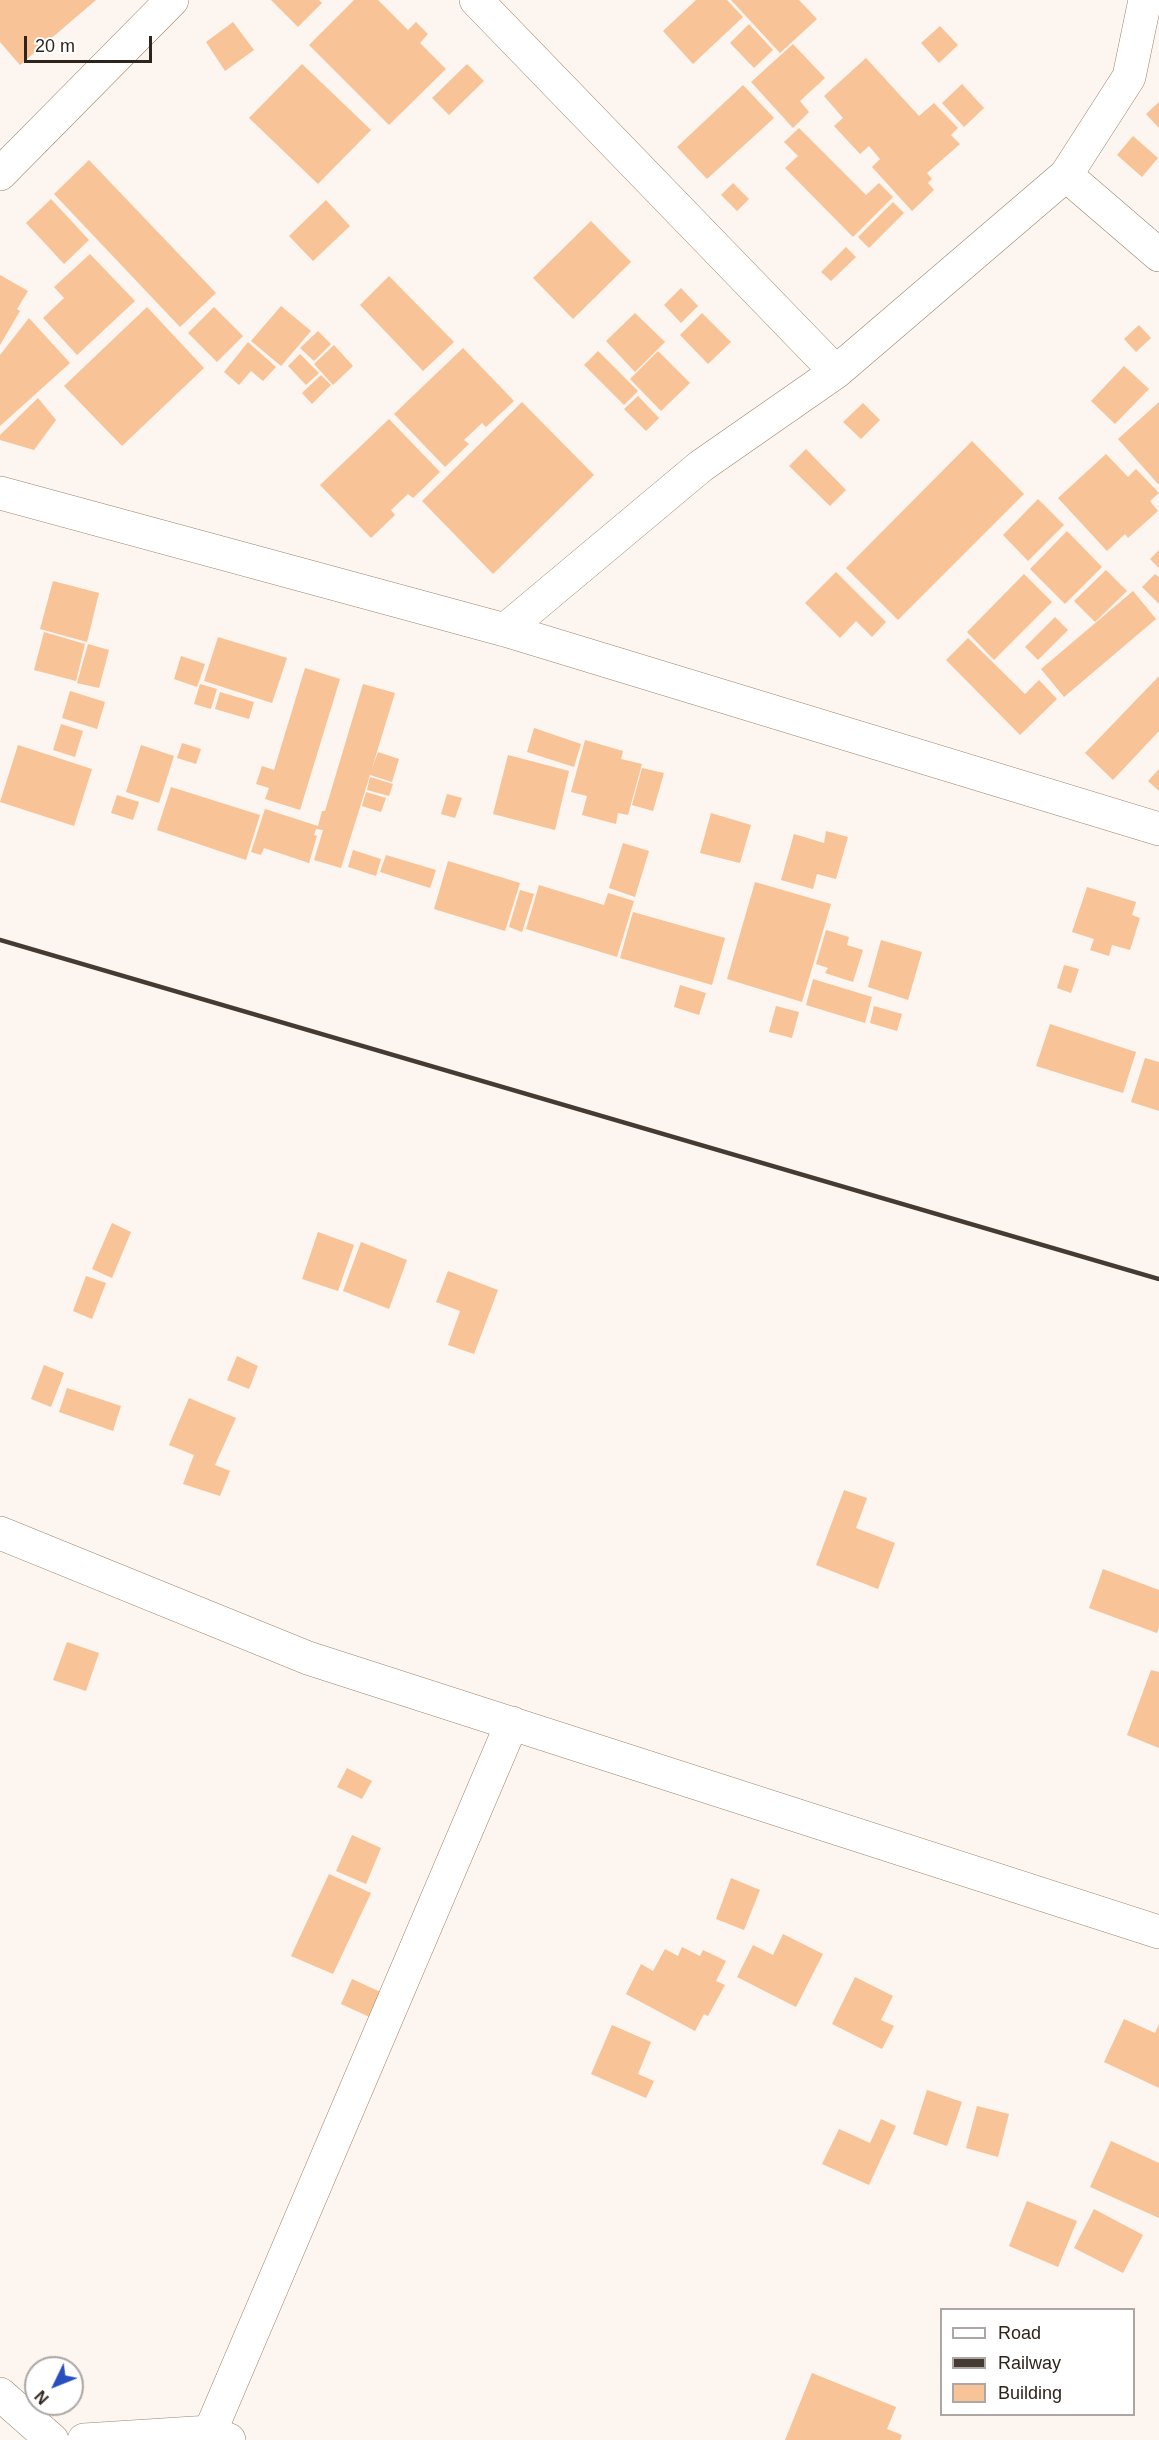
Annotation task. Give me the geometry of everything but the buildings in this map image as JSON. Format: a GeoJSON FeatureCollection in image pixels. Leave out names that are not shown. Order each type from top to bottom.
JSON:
{"type":"FeatureCollection","features":[{"type":"Feature","properties":{"kind":"street"},"geometry":{"type":"LineString","coordinates":[[0,174],[172,0]]}},
{"type":"Feature","properties":{"kind":"street"},"geometry":{"type":"LineString","coordinates":[[476,0],[836,372]]}},
{"type":"Feature","properties":{"kind":"street"},"geometry":{"type":"LineString","coordinates":[[506,630],[701,466],[836,372],[1066,175],[1130,77],[1145,0]]}},
{"type":"Feature","properties":{"kind":"street"},"geometry":{"type":"LineString","coordinates":[[1066,175],[1159,255]]}},
{"type":"Feature","properties":{"kind":"street"},"geometry":{"type":"LineString","coordinates":[[0,492],[506,630],[1159,828]]}},
{"type":"Feature","properties":{"kind":"street"},"geometry":{"type":"LineString","coordinates":[[0,1533],[308,1658],[1159,1932]]}},
{"type":"Feature","properties":{"kind":"street"},"geometry":{"type":"LineString","coordinates":[[84,2440],[220,2436],[512,1723]]}},
{"type":"Feature","properties":{"kind":"street"},"geometry":{"type":"LineString","coordinates":[[0,2394],[52,2440]]}},
{"type":"Feature","properties":{"kind":"railway"},"geometry":{"type":"LineString","coordinates":[[0,940],[1159,1279]]}}]}
